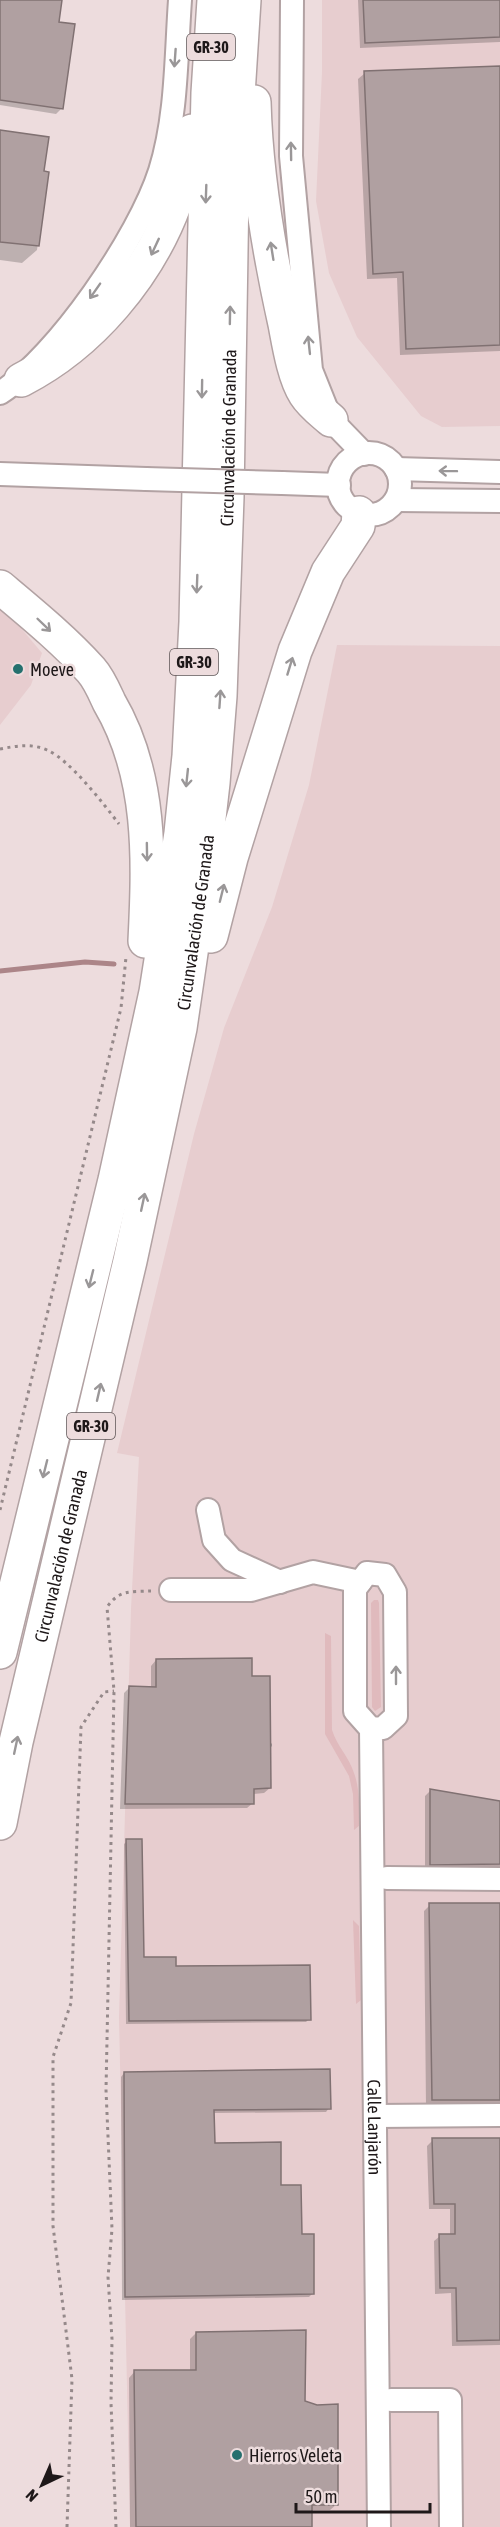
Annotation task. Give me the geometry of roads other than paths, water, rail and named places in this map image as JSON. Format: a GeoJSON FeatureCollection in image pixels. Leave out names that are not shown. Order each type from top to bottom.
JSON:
{"type":"FeatureCollection","features":[{"type":"Feature","properties":{"kind":"highway","name":"Circunvalación de Granada"},"geometry":{"type":"LineString","coordinates":[[0,1652],[105,1222],[156,993],[181,833],[189,756],[200,509],[208,93],[214,0]]}},
{"type":"Feature","properties":{"kind":"highway","name":"Circunvalación de Granada"},"geometry":{"type":"LineString","coordinates":[[0,1823],[19,1730],[130,1261],[180,1028],[213,783],[220,696],[227,497],[232,189],[244,0]]}},
{"type":"Feature","properties":{"kind":"highway"},"geometry":{"type":"LineString","coordinates":[[250,0],[257,17],[254,105],[259,170],[279,299],[291,353],[304,393],[316,408],[331,420]]}},
{"type":"Feature","properties":{"kind":"highway"},"geometry":{"type":"LineString","coordinates":[[11,387],[46,367],[69,349],[125,293],[148,260],[175,203],[185,172],[193,130],[208,93]]}},
{"type":"Feature","properties":{"kind":"highway"},"geometry":{"type":"LineString","coordinates":[[180,1028],[198,993],[231,858],[295,651],[328,572],[357,526],[359,513]]}},
{"type":"Feature","properties":{"kind":"highway"},"geometry":{"type":"LineString","coordinates":[[0,587],[92,672],[120,720],[136,765],[146,812],[148,888],[144,951],[128,1057],[103,1174],[105,1222]]}},
{"type":"Feature","properties":{"kind":"street"},"geometry":{"type":"LineString","coordinates":[[11,387],[80,312],[104,277],[146,206],[160,171],[170,125],[180,0]]}},
{"type":"Feature","properties":{"kind":"street"},"geometry":{"type":"LineString","coordinates":[[292,0],[291,156],[311,370],[331,420],[364,454]]}},
{"type":"Feature","properties":{"kind":"street"},"geometry":{"type":"LineString","coordinates":[[364,454],[382,456],[396,469],[400,479],[400,489],[396,500],[384,512],[367,515],[359,513],[345,502],[339,485],[339,476],[348,462],[364,454]]}},
{"type":"Feature","properties":{"kind":"street"},"geometry":{"type":"LineString","coordinates":[[396,469],[500,472]]}},
{"type":"Feature","properties":{"kind":"street"},"geometry":{"type":"LineString","coordinates":[[0,474],[339,485]]}},
{"type":"Feature","properties":{"kind":"street"},"geometry":{"type":"LineString","coordinates":[[396,500],[500,501]]}},
{"type":"Feature","properties":{"kind":"street"},"geometry":{"type":"LineString","coordinates":[[208,1510],[214,1540],[232,1560],[280,1582]]}},
{"type":"Feature","properties":{"kind":"street"},"geometry":{"type":"LineString","coordinates":[[171,1590],[251,1590],[313,1572],[360,1582],[355,1589],[355,1711],[377,1729]]}},
{"type":"Feature","properties":{"kind":"street","name":"Calle Lanjarón"},"geometry":{"type":"LineString","coordinates":[[360,1582],[367,1573],[385,1575],[395,1593],[396,1716],[377,1729]]}},
{"type":"Feature","properties":{"kind":"street","name":"Calle Lanjarón"},"geometry":{"type":"LineString","coordinates":[[377,1729],[387,1878],[381,2116],[394,2527]]}},
{"type":"Feature","properties":{"kind":"street","name":"Calle Lanjarón"},"geometry":{"type":"LineString","coordinates":[[377,1729],[381,2116],[379,2527]]}},
{"type":"Feature","properties":{"kind":"street"},"geometry":{"type":"LineString","coordinates":[[387,1878],[500,1879]]}},
{"type":"Feature","properties":{"kind":"street","name":"Calle Lanjarón"},"geometry":{"type":"LineString","coordinates":[[381,2116],[500,2115]]}},
{"type":"Feature","properties":{"kind":"street"},"geometry":{"type":"LineString","coordinates":[[391,2400],[450,2400],[451,2527]]}},
{"type":"Feature","properties":{"kind":"waterway"},"geometry":{"type":"LineString","coordinates":[[0,971],[85,962],[114,964]]}},
{"type":"Feature","properties":{"kind":"place","name":"Moeve"},"geometry":{"type":"Point","coordinates":[18,669]}},
{"type":"Feature","properties":{"kind":"place","name":"Hierros Veleta"},"geometry":{"type":"Point","coordinates":[237,2455]}}]}
